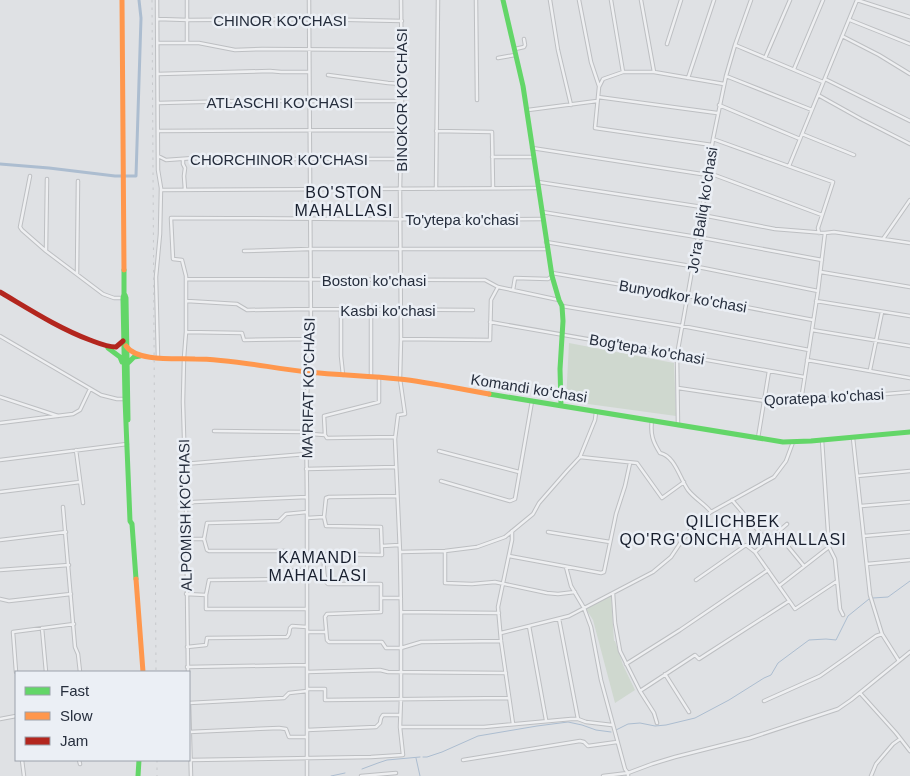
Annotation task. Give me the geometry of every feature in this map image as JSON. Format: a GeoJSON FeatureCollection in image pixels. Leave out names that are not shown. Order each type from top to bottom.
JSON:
{"type":"FeatureCollection","features":[{"type":"Feature","properties":{"kind":"main road"},"geometry":{"type":"LineString","coordinates":[[122,0],[124,296],[126,298],[125,399],[130,521],[132,524]]}},
{"type":"Feature","properties":{"kind":"main road"},"geometry":{"type":"LineString","coordinates":[[503,0],[516,52],[552,275],[562,306],[564,321],[560,369],[561,406]]}},
{"type":"Feature","properties":{"kind":"main road"},"geometry":{"type":"LineString","coordinates":[[0,292],[72,333],[110,347],[116,347],[125,343]]}},
{"type":"Feature","properties":{"kind":"main road"},"geometry":{"type":"LineString","coordinates":[[97,342],[113,351],[125,365],[132,524],[143,671]]}},
{"type":"Feature","properties":{"kind":"main road","name":"Komandi ko‘chasi"},"geometry":{"type":"LineString","coordinates":[[125,343],[128,349],[142,356],[219,360],[309,372],[400,379],[758,438],[793,442],[910,432]]}},
{"type":"Feature","properties":{"kind":"main road"},"geometry":{"type":"LineString","coordinates":[[125,365],[134,357],[142,356]]}},
{"type":"Feature","properties":{"kind":"main road"},"geometry":{"type":"LineString","coordinates":[[138,776],[139,761]]}},
{"type":"Feature","properties":{"kind":"street"},"geometry":{"type":"LineString","coordinates":[[157,0],[160,190],[160,234],[156,278],[158,358]]}},
{"type":"Feature","properties":{"kind":"street"},"geometry":{"type":"LineString","coordinates":[[187,0],[187,42]]}},
{"type":"Feature","properties":{"kind":"street","name":"MA'RIFAT KO'CHASI"},"geometry":{"type":"LineString","coordinates":[[307,776],[306,402],[310,339],[309,0]]}},
{"type":"Feature","properties":{"kind":"street","name":"BINOKOR KO'CHASI"},"geometry":{"type":"LineString","coordinates":[[396,437],[397,417],[404,414],[400,379],[402,0]]}},
{"type":"Feature","properties":{"kind":"street"},"geometry":{"type":"LineString","coordinates":[[436,189],[438,0]]}},
{"type":"Feature","properties":{"kind":"street"},"geometry":{"type":"LineString","coordinates":[[476,0],[477,100]]}},
{"type":"Feature","properties":{"kind":"street"},"geometry":{"type":"LineString","coordinates":[[550,0],[558,50],[571,104]]}},
{"type":"Feature","properties":{"kind":"street"},"geometry":{"type":"LineString","coordinates":[[579,0],[590,62],[599,87],[595,128],[712,145]]}},
{"type":"Feature","properties":{"kind":"street"},"geometry":{"type":"LineString","coordinates":[[611,0],[623,72]]}},
{"type":"Feature","properties":{"kind":"street"},"geometry":{"type":"LineString","coordinates":[[641,0],[654,72]]}},
{"type":"Feature","properties":{"kind":"street"},"geometry":{"type":"LineString","coordinates":[[666,44],[681,0]]}},
{"type":"Feature","properties":{"kind":"street"},"geometry":{"type":"LineString","coordinates":[[688,78],[714,0]]}},
{"type":"Feature","properties":{"kind":"street","name":"Jo'ra Baliq ko'chasi"},"geometry":{"type":"LineString","coordinates":[[678,424],[677,355],[717,113],[735,45],[751,0]]}},
{"type":"Feature","properties":{"kind":"street"},"geometry":{"type":"LineString","coordinates":[[765,58],[790,0]]}},
{"type":"Feature","properties":{"kind":"street"},"geometry":{"type":"LineString","coordinates":[[794,69],[823,0]]}},
{"type":"Feature","properties":{"kind":"street"},"geometry":{"type":"LineString","coordinates":[[789,166],[857,0],[910,17]]}},
{"type":"Feature","properties":{"kind":"street","name":"CHINOR KO'CHASI"},"geometry":{"type":"LineString","coordinates":[[158,19],[402,21]]}},
{"type":"Feature","properties":{"kind":"street"},"geometry":{"type":"LineString","coordinates":[[850,20],[910,44]]}},
{"type":"Feature","properties":{"kind":"street"},"geometry":{"type":"LineString","coordinates":[[842,36],[910,74]]}},
{"type":"Feature","properties":{"kind":"street"},"geometry":{"type":"LineString","coordinates":[[498,58],[524,47],[524,39]]}},
{"type":"Feature","properties":{"kind":"street"},"geometry":{"type":"LineString","coordinates":[[158,42],[207,44],[235,50],[402,50]]}},
{"type":"Feature","properties":{"kind":"street"},"geometry":{"type":"LineString","coordinates":[[735,45],[824,80],[910,121]]}},
{"type":"Feature","properties":{"kind":"street"},"geometry":{"type":"LineString","coordinates":[[158,74],[270,71],[309,72]]}},
{"type":"Feature","properties":{"kind":"street"},"geometry":{"type":"LineString","coordinates":[[599,87],[603,80],[623,72],[654,72],[724,84]]}},
{"type":"Feature","properties":{"kind":"street"},"geometry":{"type":"LineString","coordinates":[[328,75],[402,84]]}},
{"type":"Feature","properties":{"kind":"street"},"geometry":{"type":"LineString","coordinates":[[726,76],[812,110]]}},
{"type":"Feature","properties":{"kind":"street"},"geometry":{"type":"LineString","coordinates":[[818,95],[910,144]]}},
{"type":"Feature","properties":{"kind":"street"},"geometry":{"type":"LineString","coordinates":[[598,97],[717,113]]}},
{"type":"Feature","properties":{"kind":"street","name":"ATLASCHI KO'CHASI"},"geometry":{"type":"LineString","coordinates":[[158,103],[402,101]]}},
{"type":"Feature","properties":{"kind":"street"},"geometry":{"type":"LineString","coordinates":[[526,110],[598,101]]}},
{"type":"Feature","properties":{"kind":"street"},"geometry":{"type":"LineString","coordinates":[[719,105],[800,139]]}},
{"type":"Feature","properties":{"kind":"street"},"geometry":{"type":"LineString","coordinates":[[158,130],[401,130]]}},
{"type":"Feature","properties":{"kind":"street"},"geometry":{"type":"LineString","coordinates":[[436,131],[492,132],[493,188]]}},
{"type":"Feature","properties":{"kind":"street"},"geometry":{"type":"LineString","coordinates":[[802,134],[854,155]]}},
{"type":"Feature","properties":{"kind":"street"},"geometry":{"type":"LineString","coordinates":[[713,139],[833,182],[818,228],[819,233]]}},
{"type":"Feature","properties":{"kind":"street"},"geometry":{"type":"LineString","coordinates":[[532,148],[708,174],[822,215]]}},
{"type":"Feature","properties":{"kind":"street","name":"CHORCHINOR KO'CHASI"},"geometry":{"type":"LineString","coordinates":[[158,156],[166,160],[183,158],[401,159]]}},
{"type":"Feature","properties":{"kind":"street"},"geometry":{"type":"LineString","coordinates":[[492,157],[533,157]]}},
{"type":"Feature","properties":{"kind":"street"},"geometry":{"type":"LineString","coordinates":[[183,158],[185,190]]}},
{"type":"Feature","properties":{"kind":"street"},"geometry":{"type":"LineString","coordinates":[[30,176],[20,227],[22,230],[46,251],[103,294],[114,298],[124,296]]}},
{"type":"Feature","properties":{"kind":"street"},"geometry":{"type":"LineString","coordinates":[[46,251],[47,179]]}},
{"type":"Feature","properties":{"kind":"street"},"geometry":{"type":"LineString","coordinates":[[77,274],[78,181]]}},
{"type":"Feature","properties":{"kind":"street"},"geometry":{"type":"LineString","coordinates":[[160,190],[436,189],[538,185],[702,207]]}},
{"type":"Feature","properties":{"kind":"street"},"geometry":{"type":"LineString","coordinates":[[882,239],[910,200]]}},
{"type":"Feature","properties":{"kind":"street"},"geometry":{"type":"LineString","coordinates":[[542,212],[698,237],[822,260]]}},
{"type":"Feature","properties":{"kind":"street"},"geometry":{"type":"LineString","coordinates":[[701,215],[775,229],[825,234],[834,232],[910,243]]}},
{"type":"Feature","properties":{"kind":"street","name":"To'ytepa ko'chasi"},"geometry":{"type":"LineString","coordinates":[[186,279],[182,260],[173,259],[171,218],[543,219]]}},
{"type":"Feature","properties":{"kind":"street"},"geometry":{"type":"LineString","coordinates":[[801,401],[825,234]]}},
{"type":"Feature","properties":{"kind":"street"},"geometry":{"type":"LineString","coordinates":[[546,242],[693,266],[818,291]]}},
{"type":"Feature","properties":{"kind":"street"},"geometry":{"type":"LineString","coordinates":[[244,251],[310,249],[548,249]]}},
{"type":"Feature","properties":{"kind":"street"},"geometry":{"type":"LineString","coordinates":[[820,272],[910,287]]}},
{"type":"Feature","properties":{"kind":"street","name":"Bunyodkor ko'chasi"},"geometry":{"type":"LineString","coordinates":[[513,290],[514,278],[548,279],[552,275],[688,296],[813,320]]}},
{"type":"Feature","properties":{"kind":"street","name":"Boston ko'chasi"},"geometry":{"type":"LineString","coordinates":[[186,279],[485,280],[498,287],[559,300]]}},
{"type":"Feature","properties":{"kind":"street","name":"ALPOMISH KO'CHASI"},"geometry":{"type":"LineString","coordinates":[[186,279],[184,464],[188,671]]}},
{"type":"Feature","properties":{"kind":"street"},"geometry":{"type":"LineString","coordinates":[[401,339],[490,340],[491,300],[498,287]]}},
{"type":"Feature","properties":{"kind":"street","name":"Kasbi ko'chasi"},"geometry":{"type":"LineString","coordinates":[[186,301],[237,304],[247,310],[473,310]]}},
{"type":"Feature","properties":{"kind":"street"},"geometry":{"type":"LineString","coordinates":[[816,301],[910,316]]}},
{"type":"Feature","properties":{"kind":"street"},"geometry":{"type":"LineString","coordinates":[[562,306],[809,350]]}},
{"type":"Feature","properties":{"kind":"street"},"geometry":{"type":"LineString","coordinates":[[370,309],[371,376]]}},
{"type":"Feature","properties":{"kind":"street"},"geometry":{"type":"LineString","coordinates":[[341,310],[343,375]]}},
{"type":"Feature","properties":{"kind":"street"},"geometry":{"type":"LineString","coordinates":[[870,370],[882,312]]}},
{"type":"Feature","properties":{"kind":"street","name":"Bog'tepa ko'chasi"},"geometry":{"type":"LineString","coordinates":[[490,322],[804,377]]}},
{"type":"Feature","properties":{"kind":"street"},"geometry":{"type":"LineString","coordinates":[[812,330],[910,346]]}},
{"type":"Feature","properties":{"kind":"street"},"geometry":{"type":"LineString","coordinates":[[186,332],[242,333],[244,340],[310,339]]}},
{"type":"Feature","properties":{"kind":"street"},"geometry":{"type":"LineString","coordinates":[[0,336],[101,395],[125,399]]}},
{"type":"Feature","properties":{"kind":"street"},"geometry":{"type":"LineString","coordinates":[[807,360],[910,378]]}},
{"type":"Feature","properties":{"kind":"street"},"geometry":{"type":"LineString","coordinates":[[758,438],[769,371]]}},
{"type":"Feature","properties":{"kind":"street"},"geometry":{"type":"LineString","coordinates":[[325,435],[324,416],[379,402],[379,377]]}},
{"type":"Feature","properties":{"kind":"street"},"geometry":{"type":"LineString","coordinates":[[0,423],[73,414],[80,410],[90,388]]}},
{"type":"Feature","properties":{"kind":"street","name":"Qoratepa ko'chasi"},"geometry":{"type":"LineString","coordinates":[[678,388],[765,401],[801,401],[910,392]]}},
{"type":"Feature","properties":{"kind":"street"},"geometry":{"type":"LineString","coordinates":[[0,397],[60,416]]}},
{"type":"Feature","properties":{"kind":"street"},"geometry":{"type":"LineString","coordinates":[[441,481],[510,502],[515,499],[532,401]]}},
{"type":"Feature","properties":{"kind":"street"},"geometry":{"type":"LineString","coordinates":[[400,552],[445,551],[477,547],[505,537],[533,514],[539,503],[580,458],[595,420],[596,411]]}},
{"type":"Feature","properties":{"kind":"street"},"geometry":{"type":"LineString","coordinates":[[652,420],[650,431],[653,443],[660,453],[664,454],[676,466],[689,490],[711,512]]}},
{"type":"Feature","properties":{"kind":"street"},"geometry":{"type":"LineString","coordinates":[[191,776],[190,760],[371,758],[403,755],[400,727],[401,598],[396,437],[327,438],[325,435],[306,432],[214,431]]}},
{"type":"Feature","properties":{"kind":"street"},"geometry":{"type":"LineString","coordinates":[[853,438],[870,595],[882,634],[899,661]]}},
{"type":"Feature","properties":{"kind":"street"},"geometry":{"type":"LineString","coordinates":[[822,440],[829,547],[835,559],[840,609],[843,614]]}},
{"type":"Feature","properties":{"kind":"street"},"geometry":{"type":"LineString","coordinates":[[501,633],[569,616],[653,572],[671,557],[696,523],[711,512],[774,477],[786,461],[793,442]]}},
{"type":"Feature","properties":{"kind":"street"},"geometry":{"type":"LineString","coordinates":[[0,460],[127,444]]}},
{"type":"Feature","properties":{"kind":"street"},"geometry":{"type":"LineString","coordinates":[[76,450],[83,503]]}},
{"type":"Feature","properties":{"kind":"street"},"geometry":{"type":"LineString","coordinates":[[439,451],[519,472]]}},
{"type":"Feature","properties":{"kind":"street"},"geometry":{"type":"LineString","coordinates":[[184,464],[306,454]]}},
{"type":"Feature","properties":{"kind":"street"},"geometry":{"type":"LineString","coordinates":[[580,458],[637,463],[662,498],[684,482]]}},
{"type":"Feature","properties":{"kind":"street"},"geometry":{"type":"LineString","coordinates":[[509,556],[604,572],[616,514],[630,462]]}},
{"type":"Feature","properties":{"kind":"street"},"geometry":{"type":"LineString","coordinates":[[306,469],[396,467]]}},
{"type":"Feature","properties":{"kind":"street"},"geometry":{"type":"LineString","coordinates":[[857,476],[910,471]]}},
{"type":"Feature","properties":{"kind":"street"},"geometry":{"type":"LineString","coordinates":[[0,492],[80,482]]}},
{"type":"Feature","properties":{"kind":"street"},"geometry":{"type":"LineString","coordinates":[[186,505],[194,502],[307,496]]}},
{"type":"Feature","properties":{"kind":"street"},"geometry":{"type":"LineString","coordinates":[[397,496],[326,498],[324,518],[326,526],[381,527],[382,546],[382,555],[327,554],[325,557],[324,574],[328,584],[381,584],[381,612],[327,614],[325,617],[326,638],[329,642],[382,642],[386,648],[401,648],[421,642],[501,641]]}},
{"type":"Feature","properties":{"kind":"street"},"geometry":{"type":"LineString","coordinates":[[732,500],[767,541]]}},
{"type":"Feature","properties":{"kind":"street"},"geometry":{"type":"LineString","coordinates":[[861,506],[910,502]]}},
{"type":"Feature","properties":{"kind":"street"},"geometry":{"type":"LineString","coordinates":[[63,507],[75,646],[80,671]]}},
{"type":"Feature","properties":{"kind":"street"},"geometry":{"type":"LineString","coordinates":[[307,512],[286,514],[279,521],[207,523],[204,539],[209,551],[288,551],[289,560],[307,559]]}},
{"type":"Feature","properties":{"kind":"street"},"geometry":{"type":"LineString","coordinates":[[307,518],[324,518]]}},
{"type":"Feature","properties":{"kind":"street"},"geometry":{"type":"LineString","coordinates":[[755,552],[787,524]]}},
{"type":"Feature","properties":{"kind":"street"},"geometry":{"type":"LineString","coordinates":[[512,531],[512,540],[498,607],[513,724]]}},
{"type":"Feature","properties":{"kind":"street"},"geometry":{"type":"LineString","coordinates":[[0,540],[66,532]]}},
{"type":"Feature","properties":{"kind":"street"},"geometry":{"type":"LineString","coordinates":[[548,532],[610,542]]}},
{"type":"Feature","properties":{"kind":"street"},"geometry":{"type":"LineString","coordinates":[[864,536],[910,532]]}},
{"type":"Feature","properties":{"kind":"street"},"geometry":{"type":"LineString","coordinates":[[777,533],[804,566]]}},
{"type":"Feature","properties":{"kind":"street"},"geometry":{"type":"LineString","coordinates":[[186,539],[204,539]]}},
{"type":"Feature","properties":{"kind":"street"},"geometry":{"type":"LineString","coordinates":[[382,546],[400,545]]}},
{"type":"Feature","properties":{"kind":"street"},"geometry":{"type":"LineString","coordinates":[[696,580],[746,545],[755,552],[795,609],[837,581]]}},
{"type":"Feature","properties":{"kind":"street"},"geometry":{"type":"LineString","coordinates":[[779,586],[829,547]]}},
{"type":"Feature","properties":{"kind":"street"},"geometry":{"type":"LineString","coordinates":[[445,551],[445,583],[472,584],[495,582],[547,593],[576,592]]}},
{"type":"Feature","properties":{"kind":"street"},"geometry":{"type":"LineString","coordinates":[[867,564],[910,560]]}},
{"type":"Feature","properties":{"kind":"street"},"geometry":{"type":"LineString","coordinates":[[0,570],[69,565]]}},
{"type":"Feature","properties":{"kind":"street"},"geometry":{"type":"LineString","coordinates":[[566,567],[571,586],[584,608],[591,627],[612,725],[628,774]]}},
{"type":"Feature","properties":{"kind":"street"},"geometry":{"type":"LineString","coordinates":[[307,570],[294,570],[286,579],[209,580],[206,595],[206,609],[307,609]]}},
{"type":"Feature","properties":{"kind":"street"},"geometry":{"type":"LineString","coordinates":[[626,664],[768,570]]}},
{"type":"Feature","properties":{"kind":"street"},"geometry":{"type":"LineString","coordinates":[[307,575],[324,574]]}},
{"type":"Feature","properties":{"kind":"street"},"geometry":{"type":"LineString","coordinates":[[613,593],[615,623],[620,651],[640,691],[654,713],[657,723]]}},
{"type":"Feature","properties":{"kind":"street"},"geometry":{"type":"LineString","coordinates":[[0,599],[10,601],[71,594]]}},
{"type":"Feature","properties":{"kind":"street"},"geometry":{"type":"LineString","coordinates":[[186,594],[206,595]]}},
{"type":"Feature","properties":{"kind":"street"},"geometry":{"type":"LineString","coordinates":[[381,598],[401,598]]}},
{"type":"Feature","properties":{"kind":"street"},"geometry":{"type":"LineString","coordinates":[[640,691],[695,655],[699,659],[789,601]]}},
{"type":"Feature","properties":{"kind":"street"},"geometry":{"type":"LineString","coordinates":[[401,612],[499,613]]}},
{"type":"Feature","properties":{"kind":"street"},"geometry":{"type":"LineString","coordinates":[[559,619],[578,719]]}},
{"type":"Feature","properties":{"kind":"street"},"geometry":{"type":"LineString","coordinates":[[16,671],[13,632],[74,624]]}},
{"type":"Feature","properties":{"kind":"street"},"geometry":{"type":"LineString","coordinates":[[187,647],[206,645],[206,638],[286,637],[292,626],[307,627]]}},
{"type":"Feature","properties":{"kind":"street"},"geometry":{"type":"LineString","coordinates":[[529,626],[546,721]]}},
{"type":"Feature","properties":{"kind":"street"},"geometry":{"type":"LineString","coordinates":[[42,628],[46,671]]}},
{"type":"Feature","properties":{"kind":"street"},"geometry":{"type":"LineString","coordinates":[[307,632],[326,632]]}},
{"type":"Feature","properties":{"kind":"street"},"geometry":{"type":"LineString","coordinates":[[764,702],[820,676],[876,636],[882,634]]}},
{"type":"Feature","properties":{"kind":"street"},"geometry":{"type":"LineString","coordinates":[[604,776],[628,774],[652,764],[750,738],[838,709],[910,652]]}},
{"type":"Feature","properties":{"kind":"street"},"geometry":{"type":"LineString","coordinates":[[187,667],[307,665]]}},
{"type":"Feature","properties":{"kind":"street"},"geometry":{"type":"LineString","coordinates":[[307,672],[380,670],[388,672],[506,673]]}},
{"type":"Feature","properties":{"kind":"street"},"geometry":{"type":"LineString","coordinates":[[665,674],[689,712]]}},
{"type":"Feature","properties":{"kind":"street"},"geometry":{"type":"LineString","coordinates":[[190,702],[284,698],[289,693],[325,688],[325,700],[509,698]]}},
{"type":"Feature","properties":{"kind":"street"},"geometry":{"type":"LineString","coordinates":[[860,693],[910,751]]}},
{"type":"Feature","properties":{"kind":"street"},"geometry":{"type":"LineString","coordinates":[[307,730],[376,728],[383,715],[400,715]]}},
{"type":"Feature","properties":{"kind":"street"},"geometry":{"type":"LineString","coordinates":[[0,719],[15,716]]}},
{"type":"Feature","properties":{"kind":"street"},"geometry":{"type":"LineString","coordinates":[[400,727],[484,727],[578,719],[586,722],[612,725]]}},
{"type":"Feature","properties":{"kind":"street"},"geometry":{"type":"LineString","coordinates":[[190,732],[279,728],[286,729],[289,738],[307,737]]}},
{"type":"Feature","properties":{"kind":"street"},"geometry":{"type":"LineString","coordinates":[[871,776],[876,764],[893,744],[900,739]]}},
{"type":"Feature","properties":{"kind":"street"},"geometry":{"type":"LineString","coordinates":[[463,760],[580,741],[588,746],[617,742]]}},
{"type":"Feature","properties":{"kind":"street"},"geometry":{"type":"LineString","coordinates":[[22,761],[24,776]]}},
{"type":"Feature","properties":{"kind":"street"},"geometry":{"type":"LineString","coordinates":[[361,776],[396,773]]}},
{"type":"Feature","properties":{"kind":"shaded area"},"geometry":{"type":"Polygon","coordinates":[[[569,343],[674,363],[676,416],[566,401],[569,343]]]}},
{"type":"Feature","properties":{"kind":"shaded area"},"geometry":{"type":"Polygon","coordinates":[[[611,596],[614,641],[635,690],[615,703],[593,620],[586,609],[611,596]]]}},
{"type":"Feature","properties":{"kind":"waterway"},"geometry":{"type":"LineString","coordinates":[[0,164],[115,176],[136,176],[141,18],[139,0]]}},
{"type":"Feature","properties":{"kind":"waterway"},"geometry":{"type":"LineString","coordinates":[[873,598],[888,597],[910,581]]}},
{"type":"Feature","properties":{"kind":"waterway"},"geometry":{"type":"LineString","coordinates":[[616,730],[628,724],[640,723],[655,726],[695,718],[771,675],[778,663],[809,640],[836,640],[848,616],[869,599]]}},
{"type":"Feature","properties":{"kind":"waterway"},"geometry":{"type":"LineString","coordinates":[[423,757],[442,752],[478,736],[537,726],[568,722],[611,732]]}},
{"type":"Feature","properties":{"kind":"waterway"},"geometry":{"type":"LineString","coordinates":[[362,769],[387,760],[420,757]]}},
{"type":"Feature","properties":{"kind":"waterway"},"geometry":{"type":"LineString","coordinates":[[416,758],[420,776]]}},
{"type":"Feature","properties":{"kind":"waterway"},"geometry":{"type":"LineString","coordinates":[[331,776],[345,773]]}},
{"type":"Feature","properties":{"kind":"railway"},"geometry":{"type":"LineString","coordinates":[[152,0],[156,671]]}},
{"type":"Feature","properties":{"kind":"railway"},"geometry":{"type":"LineString","coordinates":[[157,761],[157,776]]}},
{"type":"Feature","properties":{"kind":"traffic: fast"},"geometry":{"type":"LineString","coordinates":[[503,0],[523,86],[552,276],[562,306],[561,405]]}},
{"type":"Feature","properties":{"kind":"traffic: fast"},"geometry":{"type":"LineString","coordinates":[[124,270],[125,399],[130,521],[132,524],[136,579]]}},
{"type":"Feature","properties":{"kind":"traffic: fast"},"geometry":{"type":"LineString","coordinates":[[125,295],[128,420]]}},
{"type":"Feature","properties":{"kind":"traffic: fast"},"geometry":{"type":"LineString","coordinates":[[108,348],[120,357],[122,362]]}},
{"type":"Feature","properties":{"kind":"traffic: fast"},"geometry":{"type":"LineString","coordinates":[[128,363],[134,357],[140,356]]}},
{"type":"Feature","properties":{"kind":"traffic: fast"},"geometry":{"type":"LineString","coordinates":[[489,394],[783,442],[910,432]]}},
{"type":"Feature","properties":{"kind":"traffic: fast"},"geometry":{"type":"LineString","coordinates":[[138,776],[139,761]]}},
{"type":"Feature","properties":{"kind":"traffic: slow"},"geometry":{"type":"LineString","coordinates":[[122,0],[124,270]]}},
{"type":"Feature","properties":{"kind":"traffic: slow"},"geometry":{"type":"LineString","coordinates":[[126,346],[131,351],[148,357],[223,360],[308,372],[399,379],[489,394]]}},
{"type":"Feature","properties":{"kind":"traffic: slow"},"geometry":{"type":"LineString","coordinates":[[136,579],[143,671]]}},
{"type":"Feature","properties":{"kind":"traffic: jam"},"geometry":{"type":"LineString","coordinates":[[0,292],[55,324],[90,340],[106,346],[116,347],[123,341]]}},
{"type":"Feature","properties":{"kind":"district","name":"BO'STON MAHALLASI"},"geometry":{"type":"Point","coordinates":[344,201]}},
{"type":"Feature","properties":{"kind":"district","name":"QILICHBEK QO'RG'ONCHA MAHALLASI"},"geometry":{"type":"Point","coordinates":[733,530]}},
{"type":"Feature","properties":{"kind":"district","name":"KAMANDI MAHALLASI"},"geometry":{"type":"Point","coordinates":[318,566]}}]}
